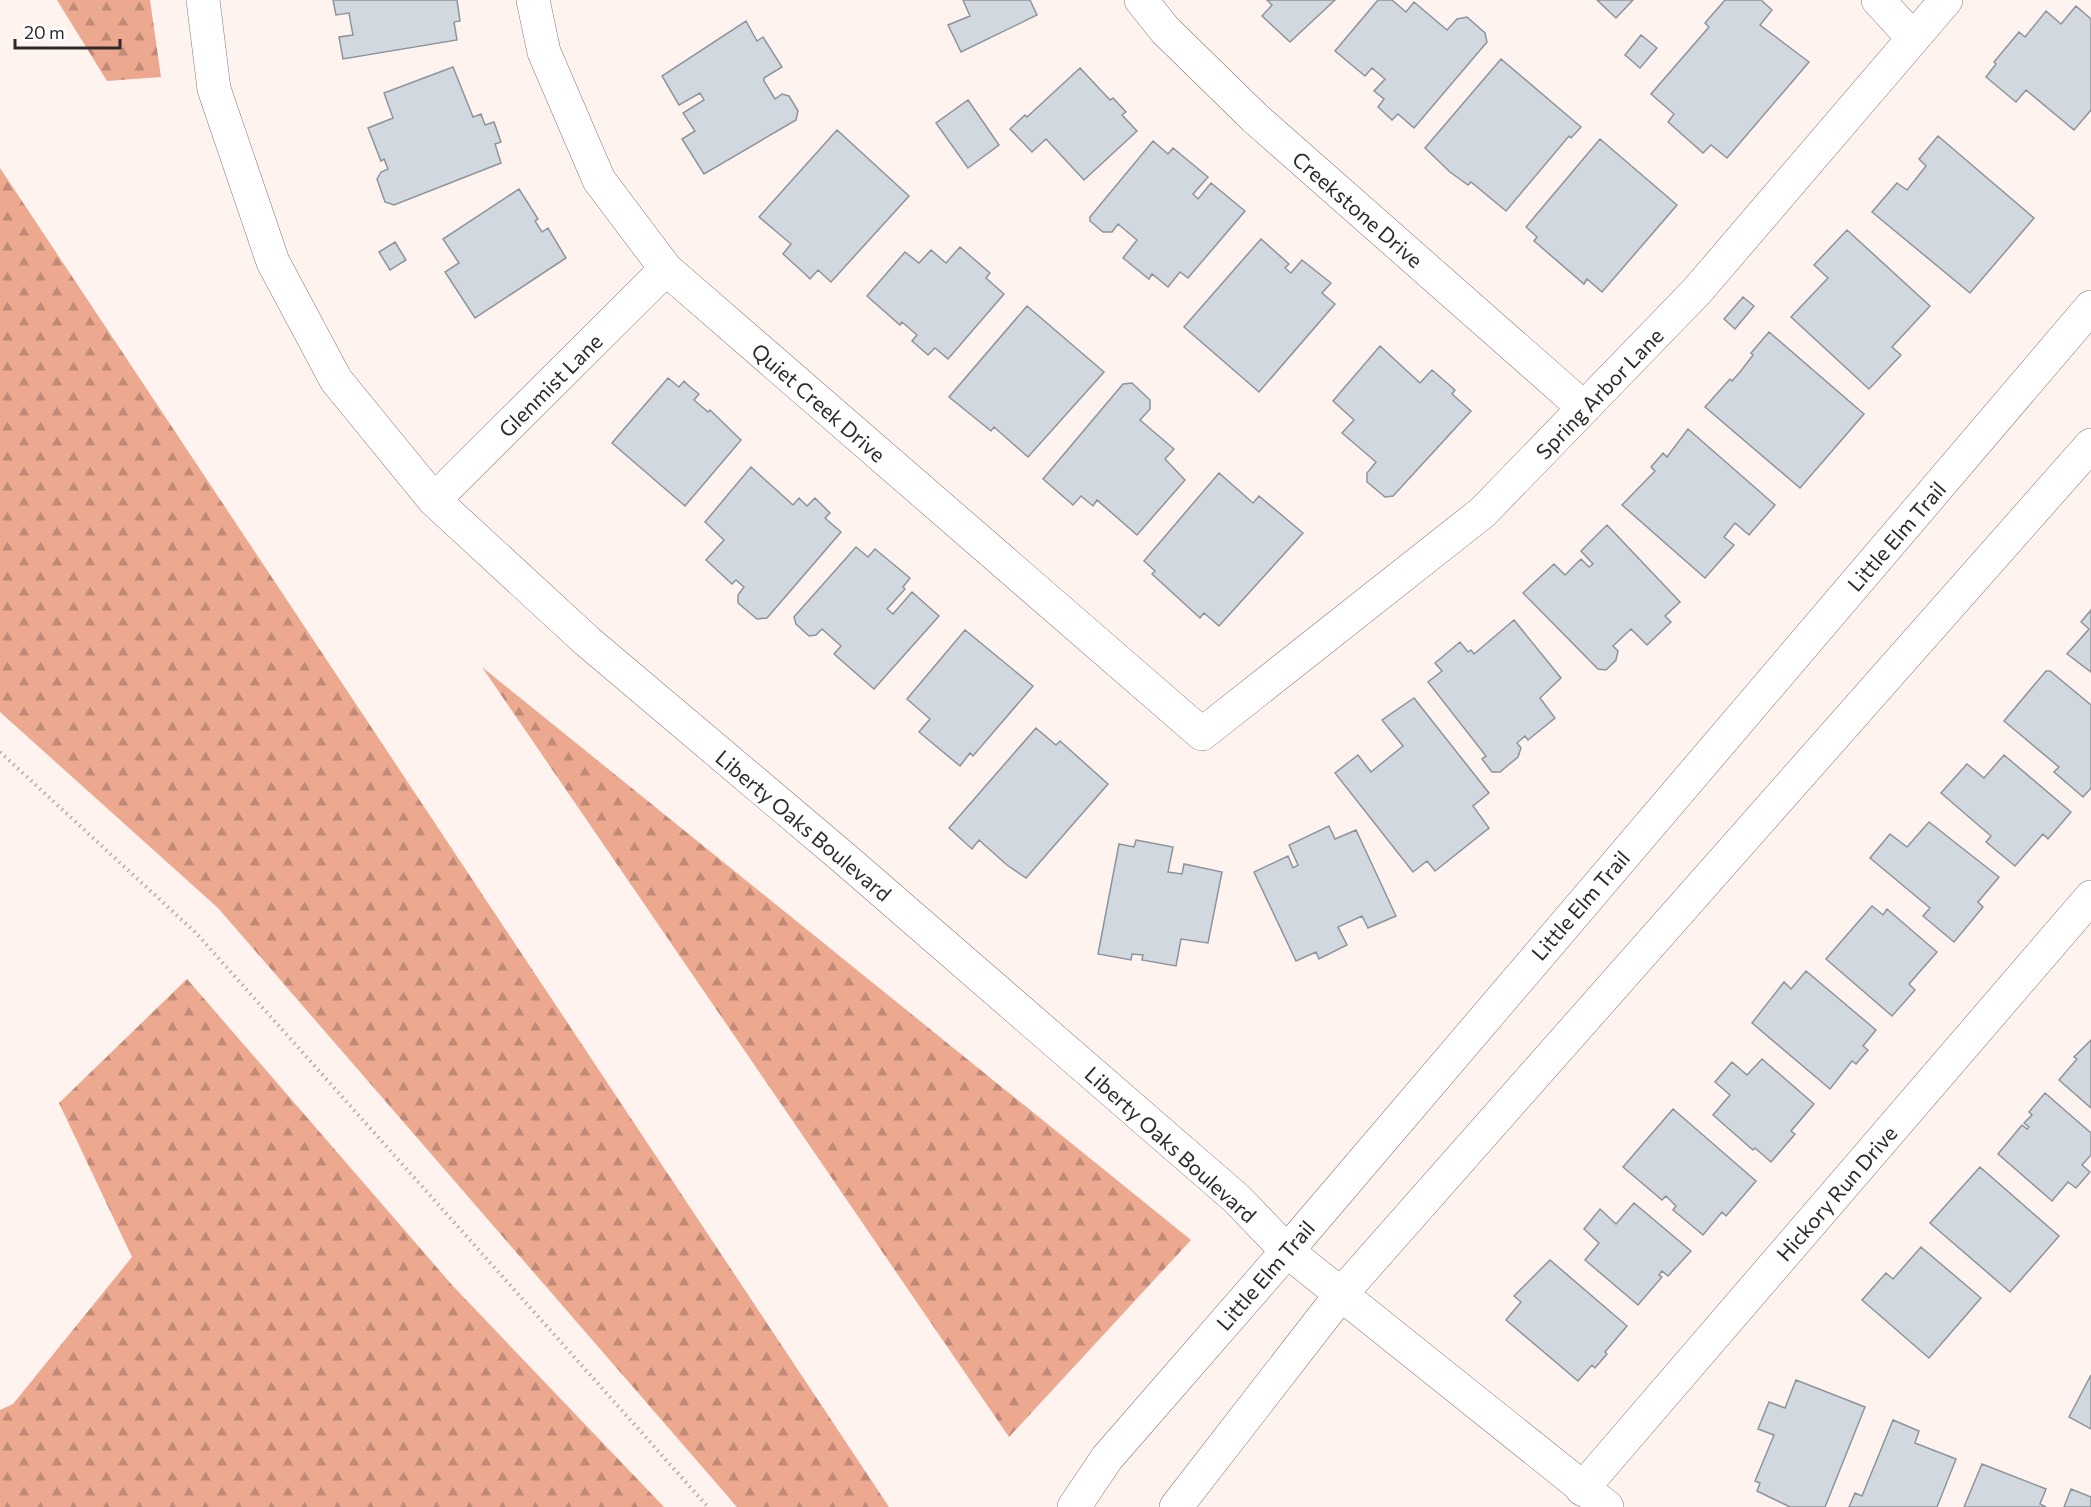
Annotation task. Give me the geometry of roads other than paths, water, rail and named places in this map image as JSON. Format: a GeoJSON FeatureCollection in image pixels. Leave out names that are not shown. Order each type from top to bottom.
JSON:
{"type":"FeatureCollection","features":[{"type":"Feature","properties":{"kind":"street","name":"Liberty Oaks Boulevard"},"geometry":{"type":"LineString","coordinates":[[203,0],[214,88],[273,262],[336,380],[434,500],[587,641],[845,859],[1237,1200],[1287,1251],[1594,1498]]}},
{"type":"Feature","properties":{"kind":"street","name":"Quiet Creek Drive"},"geometry":{"type":"LineString","coordinates":[[533,0],[544,52],[598,180],[666,269],[1202,734]]}},
{"type":"Feature","properties":{"kind":"street","name":"Creekstone Drive"},"geometry":{"type":"LineString","coordinates":[[1141,0],[1165,30],[1255,118],[1584,408]]}},
{"type":"Feature","properties":{"kind":"street"},"geometry":{"type":"LineString","coordinates":[[1878,0],[1913,38]]}},
{"type":"Feature","properties":{"kind":"street","name":"Spring Arbor Lane"},"geometry":{"type":"LineString","coordinates":[[1202,734],[1483,512],[1697,291],[1946,0]]}},
{"type":"Feature","properties":{"kind":"street","name":"Glenmist Lane"},"geometry":{"type":"LineString","coordinates":[[434,500],[666,269]]}},
{"type":"Feature","properties":{"kind":"street","name":"Little Elm Trail"},"geometry":{"type":"LineString","coordinates":[[1074,1507],[1107,1458],[1287,1251],[2091,308]]}},
{"type":"Feature","properties":{"kind":"street"},"geometry":{"type":"LineString","coordinates":[[1176,1507],[1342,1293],[2091,445]]}},
{"type":"Feature","properties":{"kind":"street","name":"Hickory Run Drive"},"geometry":{"type":"LineString","coordinates":[[1594,1498],[2091,897]]}}]}
